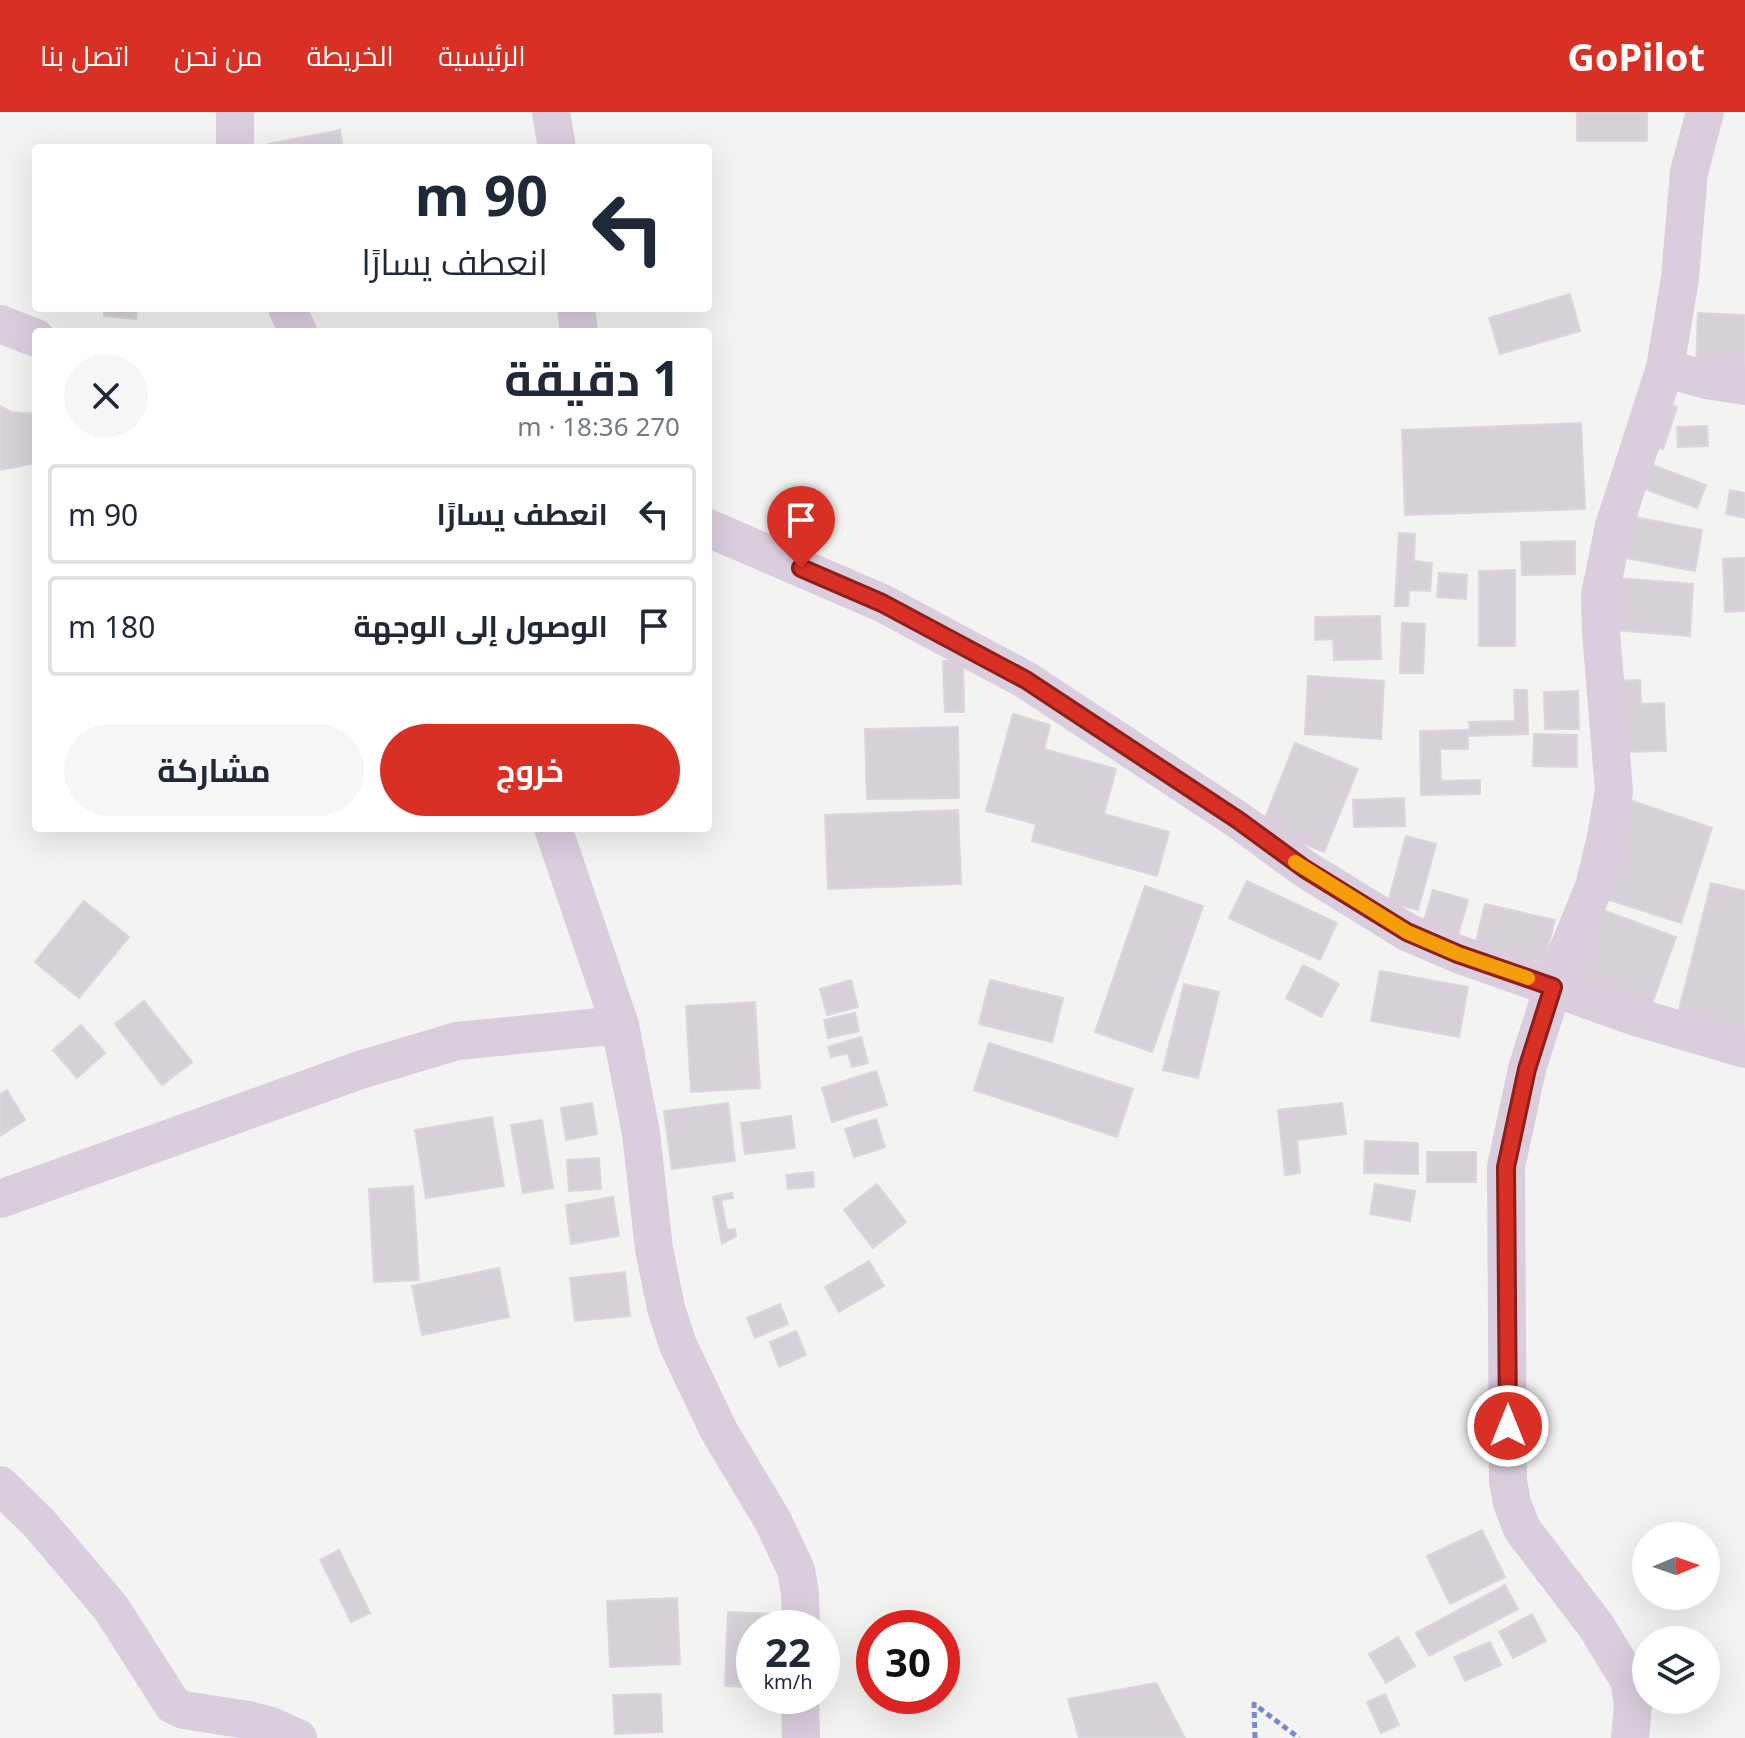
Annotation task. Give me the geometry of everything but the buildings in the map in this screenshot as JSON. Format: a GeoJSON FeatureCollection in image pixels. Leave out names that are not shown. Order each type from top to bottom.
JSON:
{"type":"FeatureCollection","features":[{"type":"Feature","properties":{"kind":"street"},"geometry":{"type":"LineString","coordinates":[[235,112],[235,144]]}},
{"type":"Feature","properties":{"kind":"street"},"geometry":{"type":"LineString","coordinates":[[551,112],[556,144]]}},
{"type":"Feature","properties":{"kind":"street"},"geometry":{"type":"LineString","coordinates":[[1630,1738],[1633,1705],[1629,1680],[1596,1626],[1522,1529],[1512,1503],[1508,1481],[1506,1167],[1527,1069],[1553,987],[1594,887],[1605,842],[1614,791],[1600,595],[1614,526],[1665,368],[1680,278],[1689,172],[1705,112]]}},
{"type":"Feature","properties":{"kind":"street"},"geometry":{"type":"LineString","coordinates":[[0,324],[32,336]]}},
{"type":"Feature","properties":{"kind":"street"},"geometry":{"type":"LineString","coordinates":[[1665,368],[1706,380],[1745,386]]}},
{"type":"Feature","properties":{"kind":"street"},"geometry":{"type":"LineString","coordinates":[[712,530],[882,603],[1026,680],[1238,820],[1305,869],[1407,932],[1458,954],[1636,1017],[1745,1049]]}},
{"type":"Feature","properties":{"kind":"street"},"geometry":{"type":"LineString","coordinates":[[554,832],[620,1025],[648,1178],[654,1249],[666,1308],[678,1345],[719,1431],[766,1509],[796,1570],[800,1610]]}},
{"type":"Feature","properties":{"kind":"street"},"geometry":{"type":"LineString","coordinates":[[0,1199],[360,1070],[457,1041],[620,1025]]}},
{"type":"Feature","properties":{"kind":"street"},"geometry":{"type":"LineString","coordinates":[[0,1485],[39,1523],[111,1608],[173,1705],[184,1710],[271,1726],[298,1738]]}},
{"type":"Feature","properties":{"kind":"street"},"geometry":{"type":"LineString","coordinates":[[800,1714],[801,1738]]}},
{"type":"Feature","properties":{"kind":"path"},"geometry":{"type":"LineString","coordinates":[[1255,1738],[1254,1704],[1299,1738]]}},
{"type":"Feature","properties":{"kind":"slow traffic"},"geometry":{"type":"LineString","coordinates":[[1295,862],[1407,932],[1458,954],[1528,978]]}},
{"type":"Feature","properties":{"kind":"route"},"geometry":{"type":"LineString","coordinates":[[801,568],[882,603],[1026,680],[1238,820],[1305,869],[1407,932],[1458,954],[1553,987],[1527,1069],[1506,1167],[1508,1426]]}}]}
